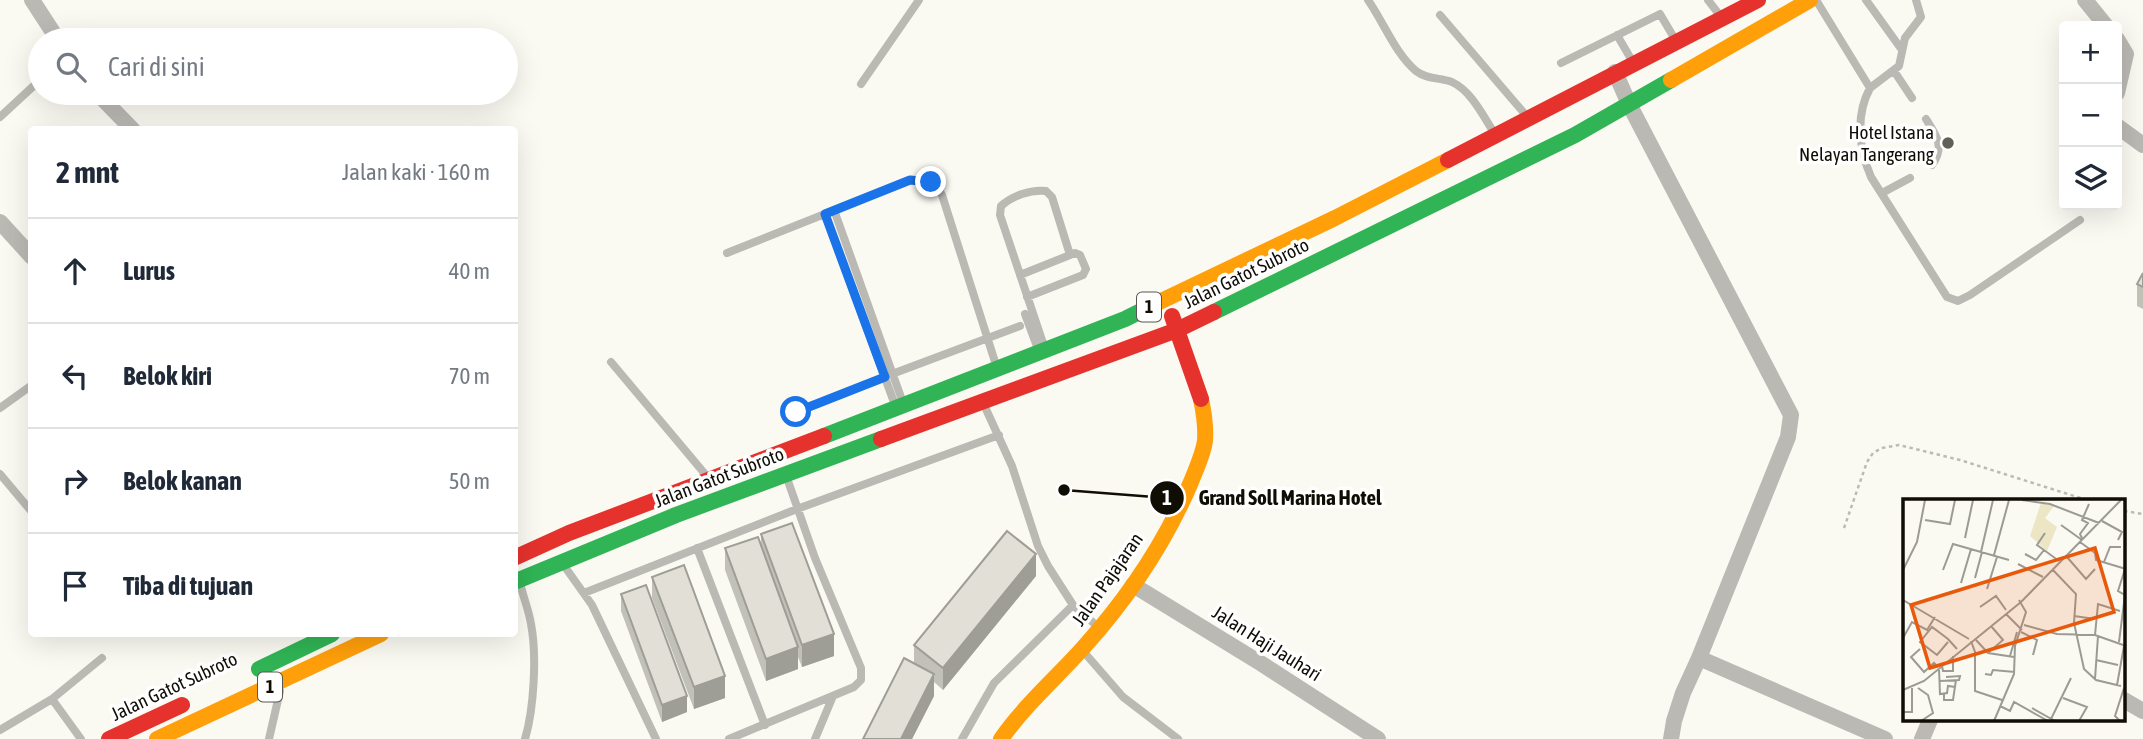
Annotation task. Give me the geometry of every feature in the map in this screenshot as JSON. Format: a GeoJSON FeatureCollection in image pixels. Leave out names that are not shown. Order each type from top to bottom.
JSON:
{"type":"FeatureCollection","features":[{"type":"Feature","properties":{"kind":"main road","name":"Jalan Gatot Subroto"},"geometry":{"type":"LineString","coordinates":[[518,556],[569,533],[900,407],[1166,300],[1335,218],[1758,0]]}},
{"type":"Feature","properties":{"kind":"main road","name":"Jalan Gatot Subroto"},"geometry":{"type":"LineString","coordinates":[[518,577],[676,515],[1177,330],[1574,135],[1810,0]]}},
{"type":"Feature","properties":{"kind":"main road","name":"Jalan Pajajaran"},"geometry":{"type":"LineString","coordinates":[[1001,739],[1100,629],[1133,585],[1171,523],[1191,482],[1205,438],[1202,406],[1166,300]]}},
{"type":"Feature","properties":{"kind":"main road","name":"Jalan Gatot Subroto"},"geometry":{"type":"LineString","coordinates":[[250,673],[326,637]]}},
{"type":"Feature","properties":{"kind":"main road","name":"1"},"geometry":{"type":"LineString","coordinates":[[157,739],[375,637]]}},
{"type":"Feature","properties":{"kind":"main road"},"geometry":{"type":"LineString","coordinates":[[275,662],[283,681]]}},
{"type":"Feature","properties":{"kind":"main road","name":"Jalan Gatot Subroto"},"geometry":{"type":"LineString","coordinates":[[109,739],[127,735],[200,696]]}},
{"type":"Feature","properties":{"kind":"street"},"geometry":{"type":"LineString","coordinates":[[32,0],[50,28]]}},
{"type":"Feature","properties":{"kind":"street"},"geometry":{"type":"LineString","coordinates":[[2085,0],[2102,21]]}},
{"type":"Feature","properties":{"kind":"street"},"geometry":{"type":"LineString","coordinates":[[2122,47],[2126,54],[2122,71]]}},
{"type":"Feature","properties":{"kind":"street"},"geometry":{"type":"LineString","coordinates":[[1615,72],[1629,104],[1791,415],[1788,437],[1678,705],[1671,739]]}},
{"type":"Feature","properties":{"kind":"street"},"geometry":{"type":"LineString","coordinates":[[108,105],[128,126]]}},
{"type":"Feature","properties":{"kind":"street"},"geometry":{"type":"LineString","coordinates":[[2122,130],[2143,145]]}},
{"type":"Feature","properties":{"kind":"street"},"geometry":{"type":"LineString","coordinates":[[0,222],[28,253]]}},
{"type":"Feature","properties":{"kind":"street","name":"Jalan Haji Jauhari"},"geometry":{"type":"LineString","coordinates":[[1133,585],[1378,739]]}},
{"type":"Feature","properties":{"kind":"street"},"geometry":{"type":"LineString","coordinates":[[1699,658],[1885,739]]}},
{"type":"Feature","properties":{"kind":"street"},"geometry":{"type":"LineString","coordinates":[[2126,701],[2143,710]]}},
{"type":"Feature","properties":{"kind":"street"},"geometry":{"type":"LineString","coordinates":[[1922,739],[1929,722]]}},
{"type":"Feature","properties":{"kind":"lane"},"geometry":{"type":"LineString","coordinates":[[861,84],[919,0]]}},
{"type":"Feature","properties":{"kind":"lane"},"geometry":{"type":"LineString","coordinates":[[1367,0],[1398,50],[1415,70],[1427,78],[1443,80],[1464,90],[1495,134]]}},
{"type":"Feature","properties":{"kind":"lane"},"geometry":{"type":"LineString","coordinates":[[1708,0],[1722,18]]}},
{"type":"Feature","properties":{"kind":"lane"},"geometry":{"type":"LineString","coordinates":[[1816,0],[1870,88]]}},
{"type":"Feature","properties":{"kind":"lane"},"geometry":{"type":"LineString","coordinates":[[1866,0],[1902,50]]}},
{"type":"Feature","properties":{"kind":"lane"},"geometry":{"type":"LineString","coordinates":[[1916,0],[1921,18],[1905,38],[1899,66],[1870,88],[1863,108],[1860,139],[1863,159],[1871,177],[1947,297],[1958,301],[1969,295],[2080,220]]}},
{"type":"Feature","properties":{"kind":"lane"},"geometry":{"type":"LineString","coordinates":[[1561,63],[1660,14],[1676,42]]}},
{"type":"Feature","properties":{"kind":"lane"},"geometry":{"type":"LineString","coordinates":[[1440,15],[1528,118]]}},
{"type":"Feature","properties":{"kind":"lane"},"geometry":{"type":"LineString","coordinates":[[1617,35],[1633,63]]}},
{"type":"Feature","properties":{"kind":"lane"},"geometry":{"type":"LineString","coordinates":[[1895,71],[1912,98]]}},
{"type":"Feature","properties":{"kind":"lane"},"geometry":{"type":"LineString","coordinates":[[0,117],[28,91]]}},
{"type":"Feature","properties":{"kind":"lane"},"geometry":{"type":"LineString","coordinates":[[1926,120],[1940,144],[1940,152],[1932,165]]}},
{"type":"Feature","properties":{"kind":"lane"},"geometry":{"type":"LineString","coordinates":[[1882,193],[1910,178]]}},
{"type":"Feature","properties":{"kind":"lane"},"geometry":{"type":"LineString","coordinates":[[727,253],[910,180],[931,182],[939,188],[997,369]]}},
{"type":"Feature","properties":{"kind":"lane"},"geometry":{"type":"LineString","coordinates":[[1042,351],[1000,215],[1001,206],[1008,200],[1037,190],[1046,191],[1052,197],[1070,254]]}},
{"type":"Feature","properties":{"kind":"lane"},"geometry":{"type":"LineString","coordinates":[[834,210],[900,407]]}},
{"type":"Feature","properties":{"kind":"lane"},"geometry":{"type":"LineString","coordinates":[[825,214],[889,375]]}},
{"type":"Feature","properties":{"kind":"lane"},"geometry":{"type":"LineString","coordinates":[[1020,275],[1075,253],[1080,255],[1086,269],[1083,275],[1027,297]]}},
{"type":"Feature","properties":{"kind":"lane"},"geometry":{"type":"LineString","coordinates":[[1025,314],[1042,351]]}},
{"type":"Feature","properties":{"kind":"lane"},"geometry":{"type":"LineString","coordinates":[[796,412],[1020,326]]}},
{"type":"Feature","properties":{"kind":"lane"},"geometry":{"type":"LineString","coordinates":[[611,362],[708,479]]}},
{"type":"Feature","properties":{"kind":"lane"},"geometry":{"type":"LineString","coordinates":[[0,408],[28,388]]}},
{"type":"Feature","properties":{"kind":"lane"},"geometry":{"type":"LineString","coordinates":[[982,402],[1021,489],[1038,546],[1048,566],[1073,606],[1100,629]]}},
{"type":"Feature","properties":{"kind":"lane"},"geometry":{"type":"LineString","coordinates":[[584,593],[797,509],[999,435]]}},
{"type":"Feature","properties":{"kind":"lane"},"geometry":{"type":"LineString","coordinates":[[0,474],[28,507]]}},
{"type":"Feature","properties":{"kind":"lane"},"geometry":{"type":"LineString","coordinates":[[729,739],[854,687],[861,680],[861,668],[797,509],[786,474]]}},
{"type":"Feature","properties":{"kind":"lane"},"geometry":{"type":"LineString","coordinates":[[697,548],[765,725]]}},
{"type":"Feature","properties":{"kind":"lane"},"geometry":{"type":"LineString","coordinates":[[561,561],[584,593],[656,739]]}},
{"type":"Feature","properties":{"kind":"lane"},"geometry":{"type":"LineString","coordinates":[[518,584],[531,624],[532,717],[525,739]]}},
{"type":"Feature","properties":{"kind":"lane"},"geometry":{"type":"LineString","coordinates":[[961,739],[994,683],[1073,606]]}},
{"type":"Feature","properties":{"kind":"lane"},"geometry":{"type":"LineString","coordinates":[[1082,649],[1123,697],[1178,739]]}},
{"type":"Feature","properties":{"kind":"lane"},"geometry":{"type":"LineString","coordinates":[[0,730],[52,699],[102,658]]}},
{"type":"Feature","properties":{"kind":"lane"},"geometry":{"type":"LineString","coordinates":[[268,739],[283,681]]}},
{"type":"Feature","properties":{"kind":"lane"},"geometry":{"type":"LineString","coordinates":[[815,739],[833,696]]}},
{"type":"Feature","properties":{"kind":"lane"},"geometry":{"type":"LineString","coordinates":[[52,699],[81,739]]}},
{"type":"Feature","properties":{"kind":"path"},"geometry":{"type":"LineString","coordinates":[[1844,528],[1867,462],[1873,453],[1882,448],[1899,445],[1960,460],[2084,499]]}},
{"type":"Feature","properties":{"kind":"building"},"geometry":{"type":"Polygon","coordinates":[[[2143,273],[2143,287],[2137,284],[2143,273]]]}},
{"type":"Feature","properties":{"kind":"building"},"geometry":{"type":"Polygon","coordinates":[[[792,523],[834,634],[802,645],[761,534],[792,523]]]}},
{"type":"Feature","properties":{"kind":"building"},"geometry":{"type":"Polygon","coordinates":[[[1007,531],[1036,554],[943,668],[914,645],[1007,531]]]}},
{"type":"Feature","properties":{"kind":"building"},"geometry":{"type":"Polygon","coordinates":[[[758,537],[798,647],[766,659],[725,548],[758,537]]]}},
{"type":"Feature","properties":{"kind":"building"},"geometry":{"type":"Polygon","coordinates":[[[684,565],[725,676],[694,687],[652,577],[684,565]]]}},
{"type":"Feature","properties":{"kind":"building"},"geometry":{"type":"Polygon","coordinates":[[[646,585],[687,696],[662,705],[621,594],[646,585]]]}},
{"type":"Feature","properties":{"kind":"building"},"geometry":{"type":"Polygon","coordinates":[[[904,658],[934,674],[901,739],[863,739],[904,658]]]}},
{"type":"Feature","properties":{"kind":"traffic: fast"},"geometry":{"type":"LineString","coordinates":[[1214,312],[1575,135],[1671,80]]}},
{"type":"Feature","properties":{"kind":"traffic: fast"},"geometry":{"type":"LineString","coordinates":[[824,436],[1125,319],[1155,304]]}},
{"type":"Feature","properties":{"kind":"traffic: fast"},"geometry":{"type":"LineString","coordinates":[[518,580],[676,515],[881,439]]}},
{"type":"Feature","properties":{"kind":"traffic: fast"},"geometry":{"type":"LineString","coordinates":[[259,669],[326,637]]}},
{"type":"Feature","properties":{"kind":"traffic: slow"},"geometry":{"type":"LineString","coordinates":[[1671,80],[1810,0]]}},
{"type":"Feature","properties":{"kind":"traffic: slow"},"geometry":{"type":"LineString","coordinates":[[1155,304],[1335,218],[1448,160]]}},
{"type":"Feature","properties":{"kind":"traffic: slow"},"geometry":{"type":"LineString","coordinates":[[1001,739],[1030,703],[1099,629],[1130,590],[1157,548],[1181,505],[1203,451],[1205,430],[1201,399]]}},
{"type":"Feature","properties":{"kind":"traffic: slow"},"geometry":{"type":"LineString","coordinates":[[157,739],[375,637]]}},
{"type":"Feature","properties":{"kind":"traffic: jam"},"geometry":{"type":"LineString","coordinates":[[1448,160],[1758,0]]}},
{"type":"Feature","properties":{"kind":"traffic: jam"},"geometry":{"type":"LineString","coordinates":[[881,439],[1177,330],[1214,312]]}},
{"type":"Feature","properties":{"kind":"traffic: jam"},"geometry":{"type":"LineString","coordinates":[[1172,316],[1201,399]]}},
{"type":"Feature","properties":{"kind":"traffic: jam"},"geometry":{"type":"LineString","coordinates":[[518,556],[569,533],[824,436]]}},
{"type":"Feature","properties":{"kind":"traffic: jam"},"geometry":{"type":"LineString","coordinates":[[109,739],[182,705]]}},
{"type":"Feature","properties":{"kind":"place","name":"Hotel Istana Nelayan Tangerang"},"geometry":{"type":"Point","coordinates":[1948,143]}},
{"type":"Feature","properties":{"kind":"place","name":"Grand Soll Marina Hotel"},"geometry":{"type":"Point","coordinates":[1064,490]}},
{"type":"Feature","properties":{"kind":"route"},"geometry":{"type":"LineString","coordinates":[[796,412],[885,377],[825,214],[910,180],[931,182]]}}]}
